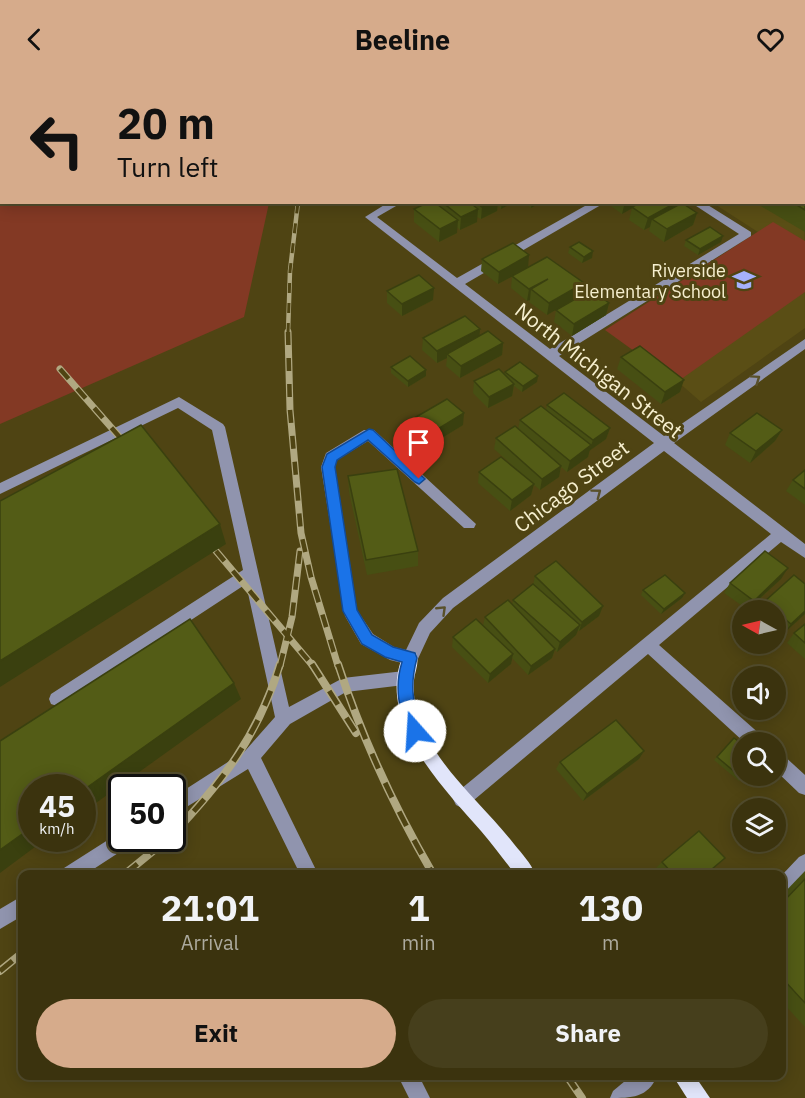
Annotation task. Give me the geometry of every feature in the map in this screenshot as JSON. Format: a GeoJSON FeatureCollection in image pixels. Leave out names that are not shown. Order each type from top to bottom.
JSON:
{"type":"FeatureCollection","features":[{"type":"Feature","properties":{"kind":"main road"},"geometry":{"type":"LineString","coordinates":[[410,658],[404,678],[405,700],[415,731],[431,758],[462,799],[482,818],[523,870]]}},
{"type":"Feature","properties":{"kind":"main road"},"geometry":{"type":"LineString","coordinates":[[686,1080],[700,1098]]}},
{"type":"Feature","properties":{"kind":"street","name":"North Michigan Street"},"geometry":{"type":"LineString","coordinates":[[394,204],[369,217],[781,534],[803,548]]}},
{"type":"Feature","properties":{"kind":"street"},"geometry":{"type":"LineString","coordinates":[[456,284],[597,204]]}},
{"type":"Feature","properties":{"kind":"street"},"geometry":{"type":"LineString","coordinates":[[549,356],[747,234],[698,204]]}},
{"type":"Feature","properties":{"kind":"street","name":"Chicago Street"},"geometry":{"type":"LineString","coordinates":[[410,658],[424,628],[448,603],[663,444],[805,343]]}},
{"type":"Feature","properties":{"kind":"street"},"geometry":{"type":"LineString","coordinates":[[0,489],[179,402],[218,427],[284,719]]}},
{"type":"Feature","properties":{"kind":"street"},"geometry":{"type":"LineString","coordinates":[[410,658],[390,653],[367,639],[350,611],[328,467],[331,457],[369,434],[469,524]]}},
{"type":"Feature","properties":{"kind":"street"},"geometry":{"type":"LineString","coordinates":[[462,799],[781,534]]}},
{"type":"Feature","properties":{"kind":"street"},"geometry":{"type":"LineString","coordinates":[[57,699],[251,573]]}},
{"type":"Feature","properties":{"kind":"street"},"geometry":{"type":"LineString","coordinates":[[647,644],[745,732]]}},
{"type":"Feature","properties":{"kind":"street"},"geometry":{"type":"LineString","coordinates":[[186,799],[251,756],[284,719],[343,686],[404,678]]}},
{"type":"Feature","properties":{"kind":"street"},"geometry":{"type":"LineString","coordinates":[[251,756],[307,870]]}},
{"type":"Feature","properties":{"kind":"street"},"geometry":{"type":"LineString","coordinates":[[786,769],[805,787]]}},
{"type":"Feature","properties":{"kind":"street"},"geometry":{"type":"LineString","coordinates":[[76,870],[108,850]]}},
{"type":"Feature","properties":{"kind":"street"},"geometry":{"type":"LineString","coordinates":[[786,884],[805,863]]}},
{"type":"Feature","properties":{"kind":"street"},"geometry":{"type":"LineString","coordinates":[[0,920],[18,908]]}},
{"type":"Feature","properties":{"kind":"street"},"geometry":{"type":"LineString","coordinates":[[410,1080],[420,1098]]}},
{"type":"Feature","properties":{"kind":"street"},"geometry":{"type":"LineString","coordinates":[[620,1098],[642,1080]]}},
{"type":"Feature","properties":{"kind":"shaded area"},"geometry":{"type":"Polygon","coordinates":[[[0,204],[269,204],[244,317],[0,424],[0,204]]]}},
{"type":"Feature","properties":{"kind":"shaded area","name":"Riverside Elementary School"},"geometry":{"type":"Polygon","coordinates":[[[715,204],[804,204],[805,328],[701,402],[677,381],[758,232],[715,204]]]}},
{"type":"Feature","properties":{"kind":"shaded area","name":"Riverside Elementary School"},"geometry":{"type":"Polygon","coordinates":[[[773,222],[805,241],[805,292],[677,382],[605,330],[773,222]]]}},
{"type":"Feature","properties":{"kind":"building"},"geometry":{"type":"Polygon","coordinates":[[[425,204],[437,204],[458,220],[440,229],[414,209],[425,204]]]}},
{"type":"Feature","properties":{"kind":"building"},"geometry":{"type":"Polygon","coordinates":[[[445,204],[472,204],[478,209],[461,217],[445,204]]]}},
{"type":"Feature","properties":{"kind":"building"},"geometry":{"type":"Polygon","coordinates":[[[638,204],[673,204],[648,218],[632,207],[638,204]]]}},
{"type":"Feature","properties":{"kind":"building"},"geometry":{"type":"Polygon","coordinates":[[[680,204],[697,213],[667,229],[652,219],[680,204]]]}},
{"type":"Feature","properties":{"kind":"building"},"geometry":{"type":"Polygon","coordinates":[[[795,204],[805,204],[805,210],[795,204]]]}},
{"type":"Feature","properties":{"kind":"building"},"geometry":{"type":"Polygon","coordinates":[[[710,227],[723,236],[700,249],[686,240],[710,227]]]}},
{"type":"Feature","properties":{"kind":"building"},"geometry":{"type":"Polygon","coordinates":[[[579,242],[593,251],[584,257],[570,247],[579,242]]]}},
{"type":"Feature","properties":{"kind":"building"},"geometry":{"type":"Polygon","coordinates":[[[513,243],[529,255],[499,272],[482,259],[513,243]]]}},
{"type":"Feature","properties":{"kind":"building"},"geometry":{"type":"Polygon","coordinates":[[[547,257],[584,283],[549,303],[531,289],[548,279],[529,289],[512,276],[547,257]]]}},
{"type":"Feature","properties":{"kind":"building"},"geometry":{"type":"Polygon","coordinates":[[[419,275],[434,288],[402,304],[387,291],[419,275]]]}},
{"type":"Feature","properties":{"kind":"building"},"geometry":{"type":"Polygon","coordinates":[[[591,290],[609,303],[574,324],[556,310],[591,290]]]}},
{"type":"Feature","properties":{"kind":"building"},"geometry":{"type":"Polygon","coordinates":[[[465,316],[480,329],[437,351],[423,338],[465,316]]]}},
{"type":"Feature","properties":{"kind":"building"},"geometry":{"type":"Polygon","coordinates":[[[488,331],[503,343],[461,366],[447,354],[488,331]]]}},
{"type":"Feature","properties":{"kind":"building"},"geometry":{"type":"Polygon","coordinates":[[[640,346],[684,380],[665,392],[621,357],[640,346]]]}},
{"type":"Feature","properties":{"kind":"building"},"geometry":{"type":"Polygon","coordinates":[[[410,356],[426,370],[408,381],[391,367],[410,356]]]}},
{"type":"Feature","properties":{"kind":"building"},"geometry":{"type":"Polygon","coordinates":[[[520,362],[538,376],[523,386],[505,372],[520,362]]]}},
{"type":"Feature","properties":{"kind":"building"},"geometry":{"type":"Polygon","coordinates":[[[499,369],[514,384],[489,397],[474,381],[499,369]]]}},
{"type":"Feature","properties":{"kind":"building"},"geometry":{"type":"Polygon","coordinates":[[[564,393],[610,428],[593,440],[547,405],[564,393]]]}},
{"type":"Feature","properties":{"kind":"building"},"geometry":{"type":"Polygon","coordinates":[[[447,399],[464,413],[433,432],[416,417],[447,399]]]}},
{"type":"Feature","properties":{"kind":"building"},"geometry":{"type":"Polygon","coordinates":[[[541,406],[591,445],[570,461],[520,420],[541,406]]]}},
{"type":"Feature","properties":{"kind":"building"},"geometry":{"type":"Polygon","coordinates":[[[757,413],[782,430],[756,451],[730,433],[757,413]]]}},
{"type":"Feature","properties":{"kind":"building"},"geometry":{"type":"Polygon","coordinates":[[[141,425],[220,524],[0,661],[0,501],[141,425]]]}},
{"type":"Feature","properties":{"kind":"building"},"geometry":{"type":"Polygon","coordinates":[[[515,426],[561,466],[542,479],[496,438],[515,426]]]}},
{"type":"Feature","properties":{"kind":"building"},"geometry":{"type":"Polygon","coordinates":[[[501,457],[534,484],[512,500],[479,472],[501,457]]]}},
{"type":"Feature","properties":{"kind":"building"},"geometry":{"type":"Polygon","coordinates":[[[397,469],[418,551],[366,560],[348,476],[397,469]]]}},
{"type":"Feature","properties":{"kind":"building"},"geometry":{"type":"Polygon","coordinates":[[[805,470],[805,489],[793,480],[805,470]]]}},
{"type":"Feature","properties":{"kind":"building"},"geometry":{"type":"Polygon","coordinates":[[[765,551],[788,568],[755,600],[730,583],[765,551]]]}},
{"type":"Feature","properties":{"kind":"building"},"geometry":{"type":"Polygon","coordinates":[[[556,561],[603,606],[582,622],[535,576],[556,561]]]}},
{"type":"Feature","properties":{"kind":"building"},"geometry":{"type":"Polygon","coordinates":[[[665,575],[685,593],[664,609],[643,590],[665,575]]]}},
{"type":"Feature","properties":{"kind":"building"},"geometry":{"type":"Polygon","coordinates":[[[794,575],[805,584],[805,611],[791,624],[786,620],[786,600],[766,600],[794,575]]]}},
{"type":"Feature","properties":{"kind":"building"},"geometry":{"type":"Polygon","coordinates":[[[533,584],[580,625],[560,642],[513,600],[533,584]]]}},
{"type":"Feature","properties":{"kind":"building"},"geometry":{"type":"Polygon","coordinates":[[[508,600],[555,649],[531,666],[485,617],[508,600]]]}},
{"type":"Feature","properties":{"kind":"building"},"geometry":{"type":"Polygon","coordinates":[[[190,619],[234,683],[96,781],[96,774],[18,774],[18,837],[0,850],[0,741],[190,619]]]}},
{"type":"Feature","properties":{"kind":"building"},"geometry":{"type":"Polygon","coordinates":[[[476,619],[513,654],[490,674],[453,637],[476,619]]]}},
{"type":"Feature","properties":{"kind":"building"},"geometry":{"type":"Polygon","coordinates":[[[805,624],[805,643],[794,633],[805,624]]]}},
{"type":"Feature","properties":{"kind":"building"},"geometry":{"type":"Polygon","coordinates":[[[616,720],[644,751],[587,794],[560,762],[616,720]]]}},
{"type":"Feature","properties":{"kind":"building"},"geometry":{"type":"Polygon","coordinates":[[[732,740],[732,770],[717,757],[732,740]]]}},
{"type":"Feature","properties":{"kind":"building"},"geometry":{"type":"Polygon","coordinates":[[[699,831],[725,858],[711,870],[669,870],[662,862],[699,831]]]}},
{"type":"Feature","properties":{"kind":"building"},"geometry":{"type":"Polygon","coordinates":[[[805,879],[805,1003],[786,982],[786,899],[805,879]]]}},
{"type":"Feature","properties":{"kind":"railway"},"geometry":{"type":"LineString","coordinates":[[288,333],[290,271],[298,204]]}},
{"type":"Feature","properties":{"kind":"railway"},"geometry":{"type":"LineString","coordinates":[[288,333],[290,410],[301,533],[311,577],[338,666]]}},
{"type":"Feature","properties":{"kind":"railway"},"geometry":{"type":"LineString","coordinates":[[60,369],[131,450]]}},
{"type":"Feature","properties":{"kind":"railway"},"geometry":{"type":"LineString","coordinates":[[216,551],[287,636]]}},
{"type":"Feature","properties":{"kind":"railway"},"geometry":{"type":"LineString","coordinates":[[287,636],[300,551]]}},
{"type":"Feature","properties":{"kind":"railway"},"geometry":{"type":"LineString","coordinates":[[280,666],[287,636]]}},
{"type":"Feature","properties":{"kind":"railway"},"geometry":{"type":"LineString","coordinates":[[287,636],[313,666]]}},
{"type":"Feature","properties":{"kind":"railway"},"geometry":{"type":"LineString","coordinates":[[186,819],[223,776],[250,736],[280,664]]}},
{"type":"Feature","properties":{"kind":"railway"},"geometry":{"type":"LineString","coordinates":[[312,664],[356,733]]}},
{"type":"Feature","properties":{"kind":"railway"},"geometry":{"type":"LineString","coordinates":[[338,664],[357,719],[380,772],[431,870]]}},
{"type":"Feature","properties":{"kind":"railway"},"geometry":{"type":"LineString","coordinates":[[130,870],[152,852]]}},
{"type":"Feature","properties":{"kind":"railway"},"geometry":{"type":"LineString","coordinates":[[0,971],[18,956]]}},
{"type":"Feature","properties":{"kind":"railway"},"geometry":{"type":"LineString","coordinates":[[570,1080],[582,1098]]}},
{"type":"Feature","properties":{"kind":"place","name":"Riverside Elementary School"},"geometry":{"type":"Point","coordinates":[744,280]}},
{"type":"Feature","properties":{"kind":"route"},"geometry":{"type":"LineString","coordinates":[[415,731],[405,700],[404,678],[410,658],[390,653],[367,639],[350,611],[328,467],[331,457],[369,434],[419,479]]}}]}
